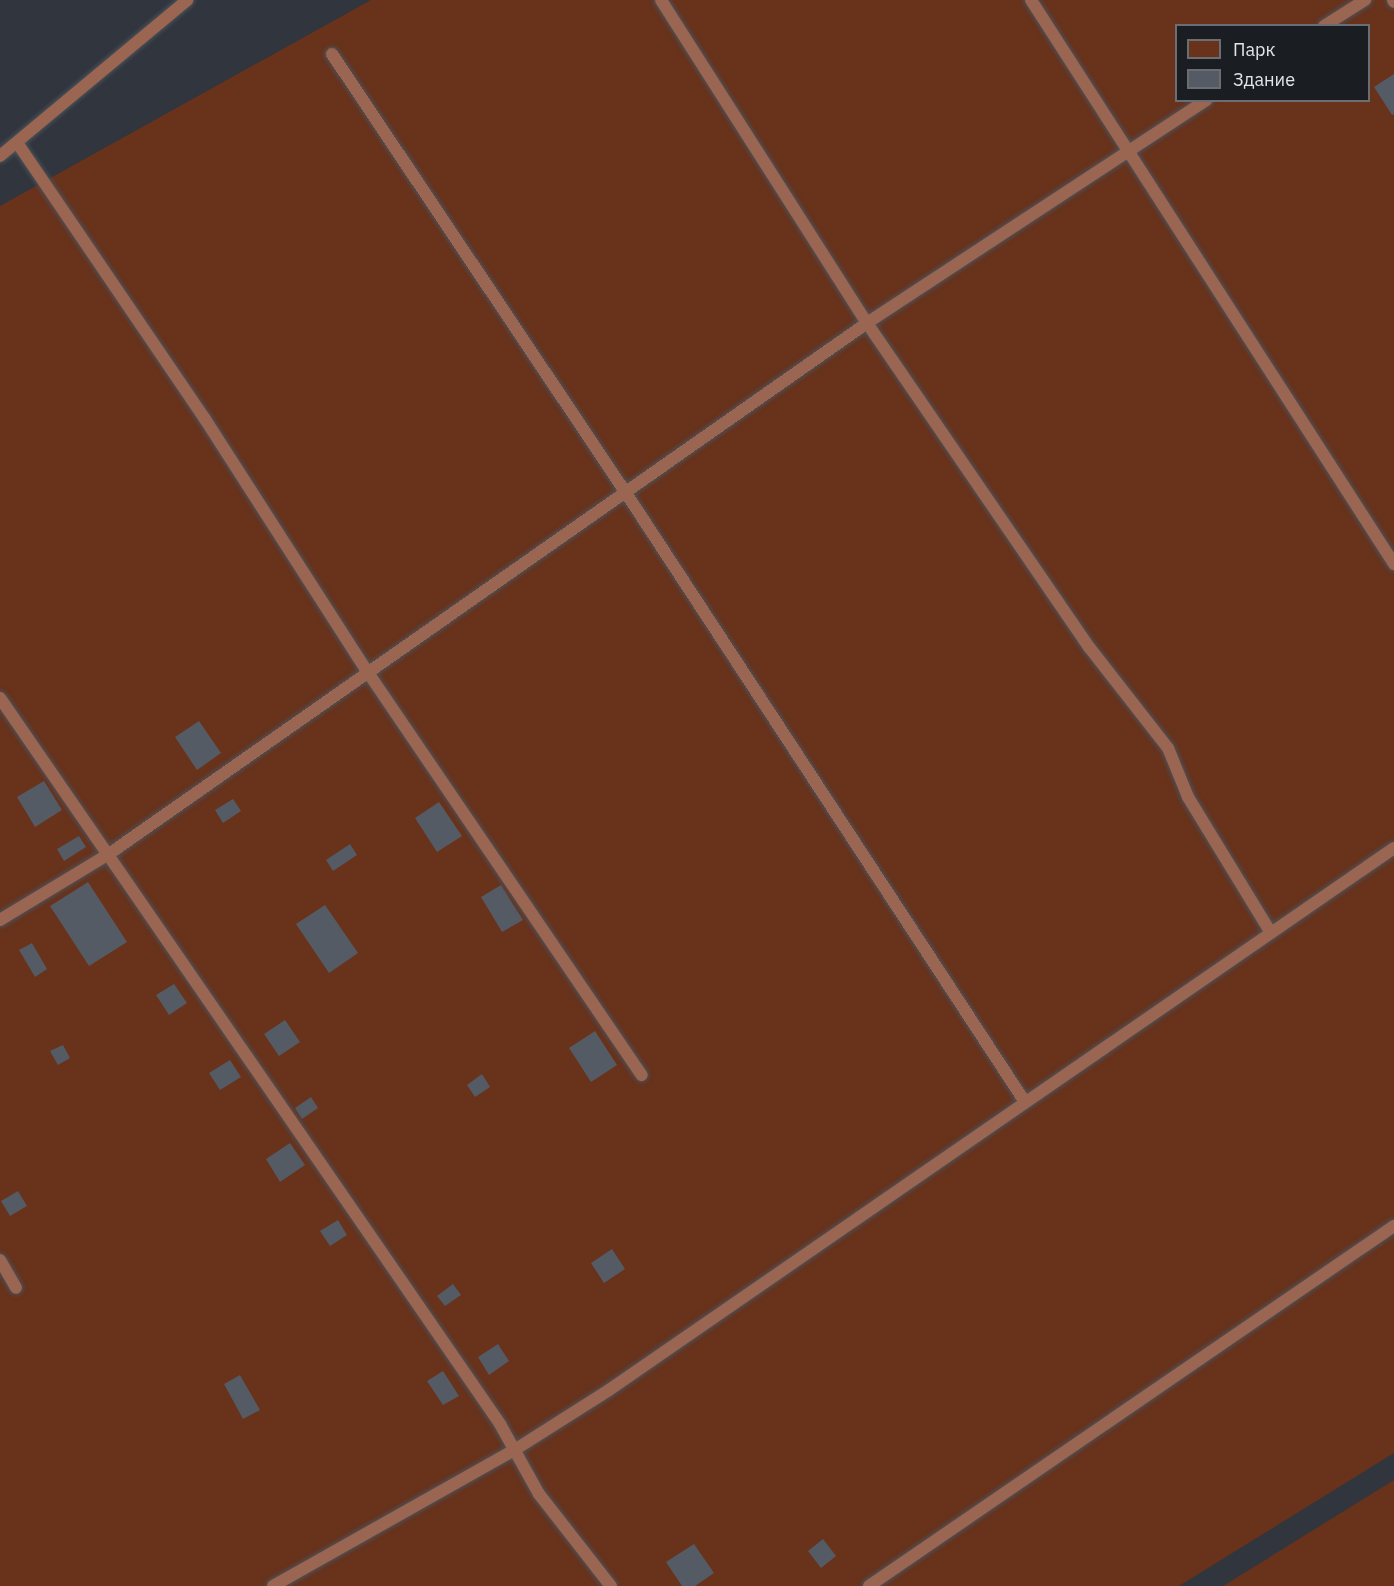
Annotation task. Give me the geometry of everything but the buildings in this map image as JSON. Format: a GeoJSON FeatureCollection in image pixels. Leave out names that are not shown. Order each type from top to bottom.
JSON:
{"type":"FeatureCollection","features":[{"type":"Feature","properties":{"kind":"lane"},"geometry":{"type":"LineString","coordinates":[[0,156],[18,144],[187,0]]}},
{"type":"Feature","properties":{"kind":"lane"},"geometry":{"type":"LineString","coordinates":[[662,0],[867,323],[1089,647],[1168,748],[1188,798],[1271,933]]}},
{"type":"Feature","properties":{"kind":"lane"},"geometry":{"type":"LineString","coordinates":[[1031,0],[1394,564]]}},
{"type":"Feature","properties":{"kind":"lane"},"geometry":{"type":"LineString","coordinates":[[1327,24],[1365,0]]}},
{"type":"Feature","properties":{"kind":"lane"},"geometry":{"type":"LineString","coordinates":[[332,54],[626,493],[1025,1102]]}},
{"type":"Feature","properties":{"kind":"lane"},"geometry":{"type":"LineString","coordinates":[[0,920],[109,854],[867,323],[1203,102]]}},
{"type":"Feature","properties":{"kind":"lane"},"geometry":{"type":"LineString","coordinates":[[18,144],[205,419],[369,674],[642,1075]]}},
{"type":"Feature","properties":{"kind":"lane"},"geometry":{"type":"LineString","coordinates":[[0,698],[516,1449],[539,1494],[611,1586]]}},
{"type":"Feature","properties":{"kind":"lane"},"geometry":{"type":"LineString","coordinates":[[273,1586],[516,1449],[609,1390],[1394,848]]}},
{"type":"Feature","properties":{"kind":"lane"},"geometry":{"type":"LineString","coordinates":[[869,1586],[1394,1226]]}},
{"type":"Feature","properties":{"kind":"lane"},"geometry":{"type":"LineString","coordinates":[[0,1260],[16,1288]]}},
{"type":"Feature","properties":{"kind":"green space"},"geometry":{"type":"Polygon","coordinates":[[[371,0],[1394,0],[1394,1453],[1179,1586],[0,1586],[0,206],[371,0]]]}},
{"type":"Feature","properties":{"kind":"green space"},"geometry":{"type":"Polygon","coordinates":[[[1394,1480],[1394,1586],[1223,1586],[1394,1480]]]}}]}
